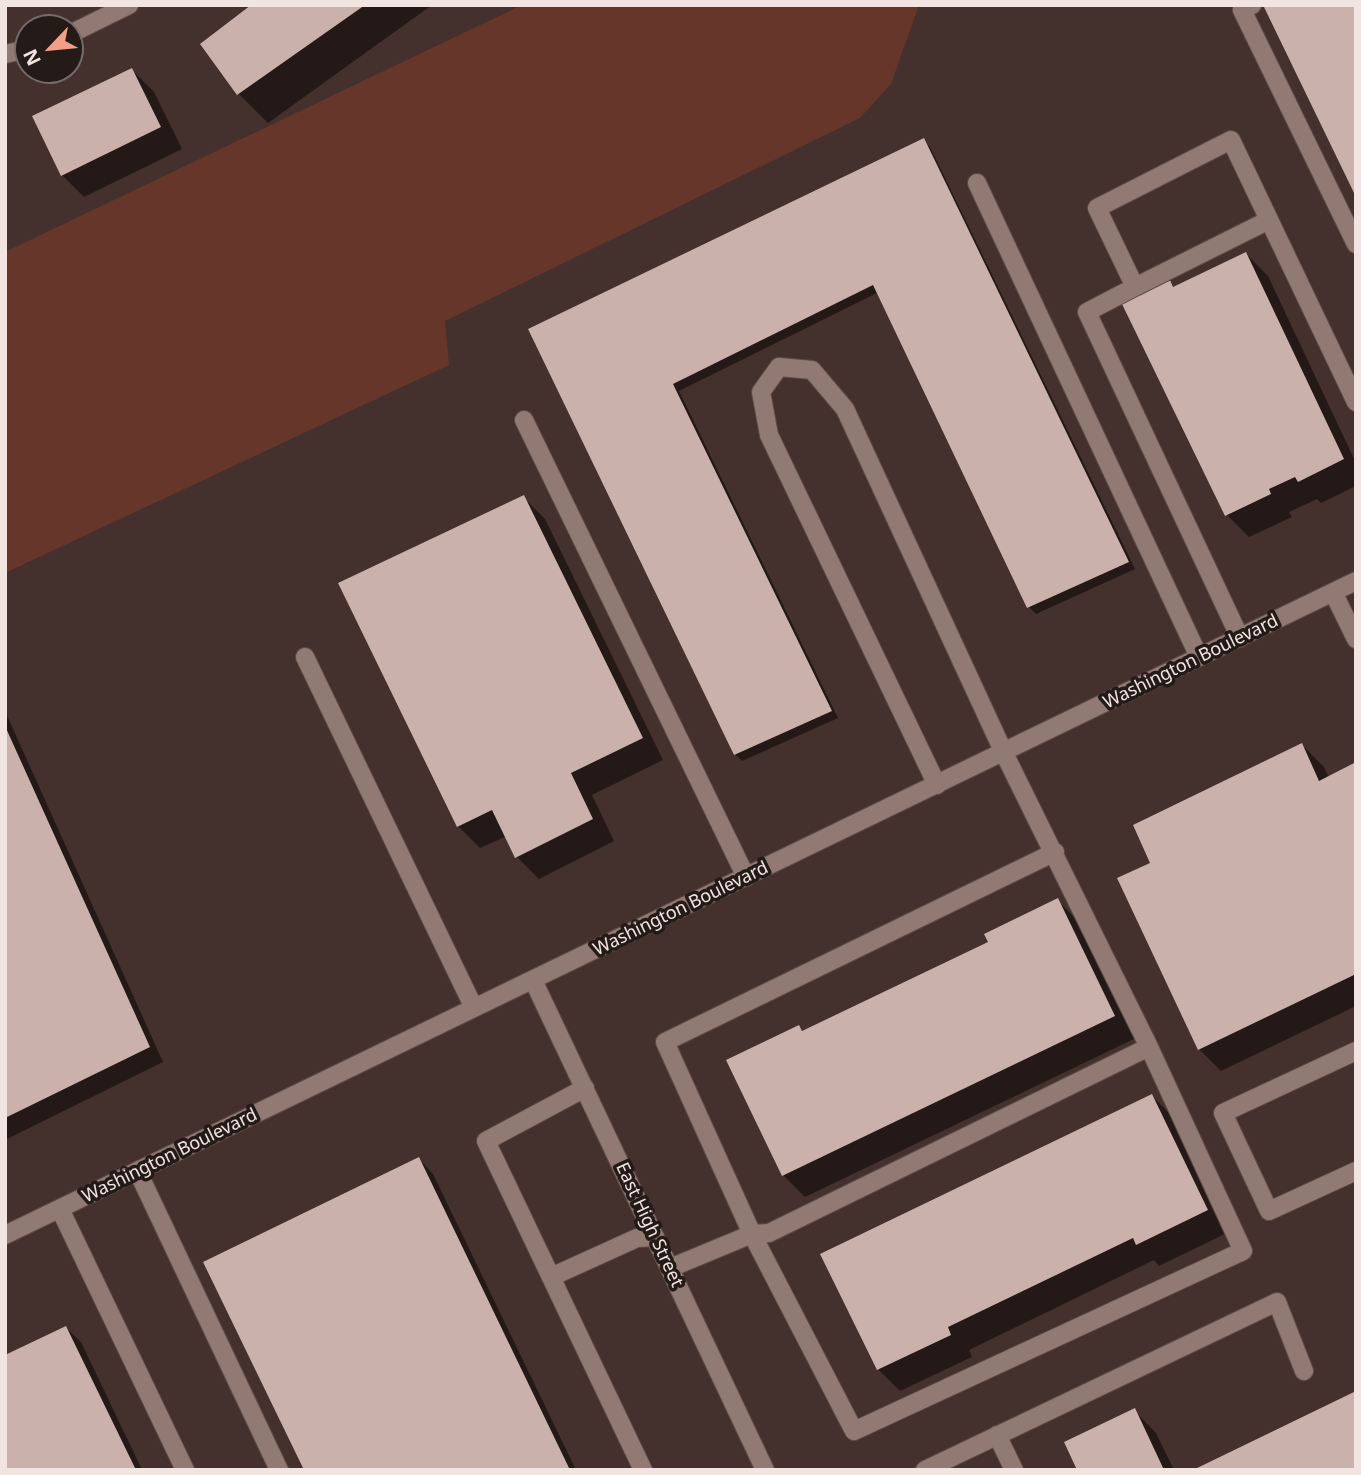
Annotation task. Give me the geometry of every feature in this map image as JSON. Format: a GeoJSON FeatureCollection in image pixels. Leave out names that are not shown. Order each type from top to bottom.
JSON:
{"type":"FeatureCollection","features":[{"type":"Feature","properties":{"kind":"street"},"geometry":{"type":"LineString","coordinates":[[84,27],[129,5]]}},
{"type":"Feature","properties":{"kind":"street"},"geometry":{"type":"LineString","coordinates":[[1252,5],[1242,10],[1356,244]]}},
{"type":"Feature","properties":{"kind":"street"},"geometry":{"type":"LineString","coordinates":[[1135,287],[1097,208],[1231,140],[1356,402]]}},
{"type":"Feature","properties":{"kind":"street"},"geometry":{"type":"LineString","coordinates":[[977,183],[1199,657]]}},
{"type":"Feature","properties":{"kind":"street"},"geometry":{"type":"LineString","coordinates":[[1240,638],[1087,312],[1269,219]]}},
{"type":"Feature","properties":{"kind":"street"},"geometry":{"type":"LineString","coordinates":[[937,785],[769,435],[761,392],[779,367],[811,370],[845,409],[1004,753],[1055,852],[1243,1251],[854,1431],[752,1234],[665,1042],[1055,852]]}},
{"type":"Feature","properties":{"kind":"street"},"geometry":{"type":"LineString","coordinates":[[524,420],[746,877]]}},
{"type":"Feature","properties":{"kind":"street","name":"Washington Boulevard"},"geometry":{"type":"LineString","coordinates":[[5,1236],[1356,581]]}},
{"type":"Feature","properties":{"kind":"street"},"geometry":{"type":"LineString","coordinates":[[1333,592],[1356,639]]}},
{"type":"Feature","properties":{"kind":"street"},"geometry":{"type":"LineString","coordinates":[[305,657],[474,1008]]}},
{"type":"Feature","properties":{"kind":"street","name":"East High Street"},"geometry":{"type":"LineString","coordinates":[[533,980],[765,1470]]}},
{"type":"Feature","properties":{"kind":"street"},"geometry":{"type":"LineString","coordinates":[[670,1269],[752,1234],[769,1233],[1149,1048]]}},
{"type":"Feature","properties":{"kind":"street"},"geometry":{"type":"LineString","coordinates":[[1356,1051],[1223,1113],[1269,1211],[1356,1171]]}},
{"type":"Feature","properties":{"kind":"street"},"geometry":{"type":"LineString","coordinates":[[584,1088],[486,1141],[643,1470]]}},
{"type":"Feature","properties":{"kind":"street"},"geometry":{"type":"LineString","coordinates":[[138,1171],[279,1470]]}},
{"type":"Feature","properties":{"kind":"street"},"geometry":{"type":"LineString","coordinates":[[60,1209],[185,1470]]}},
{"type":"Feature","properties":{"kind":"street"},"geometry":{"type":"LineString","coordinates":[[551,1277],[637,1238],[655,1237]]}},
{"type":"Feature","properties":{"kind":"street"},"geometry":{"type":"LineString","coordinates":[[925,1470],[1277,1302],[1304,1371]]}},
{"type":"Feature","properties":{"kind":"street"},"geometry":{"type":"LineString","coordinates":[[998,1435],[1014,1470]]}},
{"type":"Feature","properties":{"kind":"shaded area"},"geometry":{"type":"Polygon","coordinates":[[[522,5],[919,5],[891,84],[860,118],[445,321],[449,365],[5,573],[5,252],[522,5]]]}},
{"type":"Feature","properties":{"kind":"building"},"geometry":{"type":"Polygon","coordinates":[[[251,5],[365,5],[237,95],[200,44],[251,5]]]}},
{"type":"Feature","properties":{"kind":"building"},"geometry":{"type":"Polygon","coordinates":[[[1263,5],[1356,5],[1356,197],[1263,5]]]}},
{"type":"Feature","properties":{"kind":"building"},"geometry":{"type":"Polygon","coordinates":[[[132,68],[161,127],[61,176],[32,116],[132,68]]]}},
{"type":"Feature","properties":{"kind":"building"},"geometry":{"type":"Polygon","coordinates":[[[924,138],[1129,562],[1027,608],[873,285],[673,384],[832,711],[734,755],[528,329],[924,138]]]}},
{"type":"Feature","properties":{"kind":"building"},"geometry":{"type":"Polygon","coordinates":[[[1246,252],[1344,459],[1298,482],[1295,477],[1269,489],[1271,494],[1225,516],[1122,304],[1170,280],[1173,287],[1246,252]]]}},
{"type":"Feature","properties":{"kind":"building"},"geometry":{"type":"Polygon","coordinates":[[[524,495],[643,738],[571,773],[593,819],[515,858],[492,810],[457,827],[338,583],[524,495]]]}},
{"type":"Feature","properties":{"kind":"building"},"geometry":{"type":"Polygon","coordinates":[[[5,726],[150,1047],[5,1118],[5,726]]]}},
{"type":"Feature","properties":{"kind":"building"},"geometry":{"type":"Polygon","coordinates":[[[1302,743],[1319,781],[1356,762],[1356,974],[1198,1050],[1117,878],[1150,863],[1133,825],[1302,743]]]}},
{"type":"Feature","properties":{"kind":"building"},"geometry":{"type":"Polygon","coordinates":[[[1058,898],[1115,1016],[782,1176],[726,1060],[799,1025],[802,1031],[988,942],[984,934],[1058,898]]]}},
{"type":"Feature","properties":{"kind":"building"},"geometry":{"type":"Polygon","coordinates":[[[1152,1094],[1208,1210],[1136,1245],[1133,1238],[948,1327],[951,1335],[877,1370],[820,1254],[1152,1094]]]}},
{"type":"Feature","properties":{"kind":"building"},"geometry":{"type":"Polygon","coordinates":[[[419,1157],[570,1470],[304,1470],[203,1262],[419,1157]]]}},
{"type":"Feature","properties":{"kind":"building"},"geometry":{"type":"Polygon","coordinates":[[[66,1326],[136,1470],[5,1470],[5,1355],[66,1326]]]}},
{"type":"Feature","properties":{"kind":"building"},"geometry":{"type":"Polygon","coordinates":[[[1354,1392],[1356,1470],[1193,1470],[1354,1392]]]}},
{"type":"Feature","properties":{"kind":"building"},"geometry":{"type":"Polygon","coordinates":[[[1135,1408],[1164,1470],[1077,1470],[1064,1442],[1135,1408]]]}}]}
